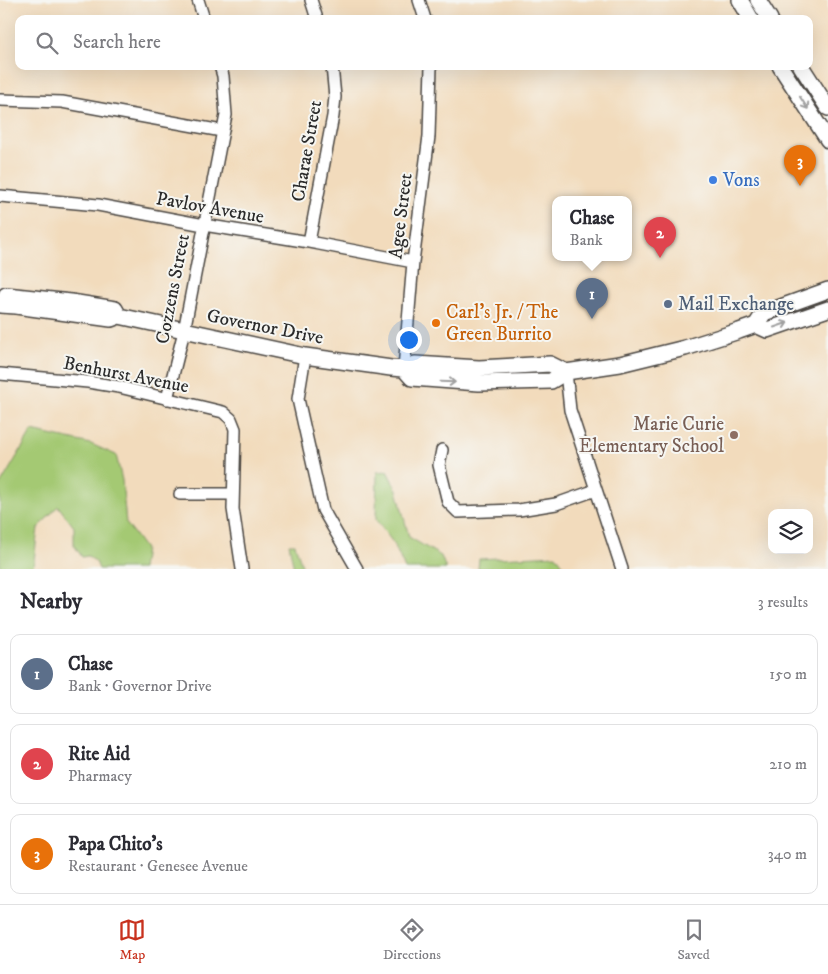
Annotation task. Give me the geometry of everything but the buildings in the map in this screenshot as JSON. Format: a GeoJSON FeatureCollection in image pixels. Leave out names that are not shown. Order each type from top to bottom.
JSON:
{"type":"FeatureCollection","features":[{"type":"Feature","properties":{"kind":"main road"},"geometry":{"type":"LineString","coordinates":[[740,0],[749,15]]}},
{"type":"Feature","properties":{"kind":"main road"},"geometry":{"type":"LineString","coordinates":[[758,0],[767,15]]}},
{"type":"Feature","properties":{"kind":"main road"},"geometry":{"type":"LineString","coordinates":[[783,70],[828,140]]}},
{"type":"Feature","properties":{"kind":"main road"},"geometry":{"type":"LineString","coordinates":[[804,70],[828,108]]}},
{"type":"Feature","properties":{"kind":"main road","name":"Governor Drive"},"geometry":{"type":"LineString","coordinates":[[0,305],[111,318],[119,316],[306,356],[404,369],[415,364],[479,368],[550,364],[566,372],[620,364],[685,348],[756,325],[764,313],[828,290]]}},
{"type":"Feature","properties":{"kind":"main road","name":"Governor Drive"},"geometry":{"type":"LineString","coordinates":[[0,295],[115,308],[119,316]]}},
{"type":"Feature","properties":{"kind":"main road","name":"Governor Drive"},"geometry":{"type":"LineString","coordinates":[[756,325],[767,330],[828,309]]}},
{"type":"Feature","properties":{"kind":"street"},"geometry":{"type":"LineString","coordinates":[[198,0],[203,15]]}},
{"type":"Feature","properties":{"kind":"street"},"geometry":{"type":"LineString","coordinates":[[310,0],[316,15]]}},
{"type":"Feature","properties":{"kind":"street"},"geometry":{"type":"LineString","coordinates":[[419,0],[424,15]]}},
{"type":"Feature","properties":{"kind":"street","name":"Cozzens Street"},"geometry":{"type":"LineString","coordinates":[[167,399],[184,331],[226,115],[221,70]]}},
{"type":"Feature","properties":{"kind":"street","name":"Charae Street"},"geometry":{"type":"LineString","coordinates":[[309,242],[333,116],[335,97],[332,70]]}},
{"type":"Feature","properties":{"kind":"street","name":"Agee Street"},"geometry":{"type":"LineString","coordinates":[[404,369],[413,262],[429,136],[431,70]]}},
{"type":"Feature","properties":{"kind":"street"},"geometry":{"type":"LineString","coordinates":[[0,100],[62,102],[222,130]]}},
{"type":"Feature","properties":{"kind":"street","name":"Pavlov Avenue"},"geometry":{"type":"LineString","coordinates":[[0,196],[98,205],[204,226],[309,242],[413,262]]}},
{"type":"Feature","properties":{"kind":"street"},"geometry":{"type":"LineString","coordinates":[[306,356],[298,399],[320,474],[323,510],[356,569]]}},
{"type":"Feature","properties":{"kind":"street"},"geometry":{"type":"LineString","coordinates":[[566,372],[570,410],[622,569]]}},
{"type":"Feature","properties":{"kind":"street","name":"Benhurst Avenue"},"geometry":{"type":"LineString","coordinates":[[0,374],[88,382],[119,387],[223,412],[231,419],[235,430],[232,494]]}},
{"type":"Feature","properties":{"kind":"street"},"geometry":{"type":"LineString","coordinates":[[442,450],[439,465],[448,502],[458,512],[520,510],[556,504],[596,490]]}},
{"type":"Feature","properties":{"kind":"street"},"geometry":{"type":"LineString","coordinates":[[180,494],[232,494],[242,569]]}},
{"type":"Feature","properties":{"kind":"green space"},"geometry":{"type":"Polygon","coordinates":[[[32,431],[91,444],[116,455],[122,480],[126,523],[145,549],[142,569],[99,569],[96,562],[88,556],[82,557],[74,545],[74,527],[58,506],[38,528],[33,569],[0,569],[0,485],[32,431]]]}},
{"type":"Feature","properties":{"kind":"green space"},"geometry":{"type":"Polygon","coordinates":[[[387,471],[397,490],[409,537],[441,556],[446,569],[405,569],[394,544],[376,520],[377,472],[387,471]]]}},
{"type":"Feature","properties":{"kind":"green space"},"geometry":{"type":"Polygon","coordinates":[[[289,544],[295,544],[303,569],[294,569],[289,544]]]}},
{"type":"Feature","properties":{"kind":"green space"},"geometry":{"type":"Polygon","coordinates":[[[556,555],[566,569],[478,569],[479,559],[556,555]]]}},
{"type":"Feature","properties":{"kind":"place","name":"Vons"},"geometry":{"type":"Point","coordinates":[713,180]}},
{"type":"Feature","properties":{"kind":"place","name":"Papa Chito's"},"geometry":{"type":"Point","coordinates":[800,186]}},
{"type":"Feature","properties":{"kind":"place","name":"Rite Aid"},"geometry":{"type":"Point","coordinates":[660,258]}},
{"type":"Feature","properties":{"kind":"place","name":"Mail Exchange"},"geometry":{"type":"Point","coordinates":[668,304]}},
{"type":"Feature","properties":{"kind":"place","name":"Chase"},"geometry":{"type":"Point","coordinates":[592,319]}},
{"type":"Feature","properties":{"kind":"place","name":"Carl's Jr. / The Green Burrito"},"geometry":{"type":"Point","coordinates":[436,323]}},
{"type":"Feature","properties":{"kind":"place","name":"Marie Curie Elementary School"},"geometry":{"type":"Point","coordinates":[734,435]}}]}
